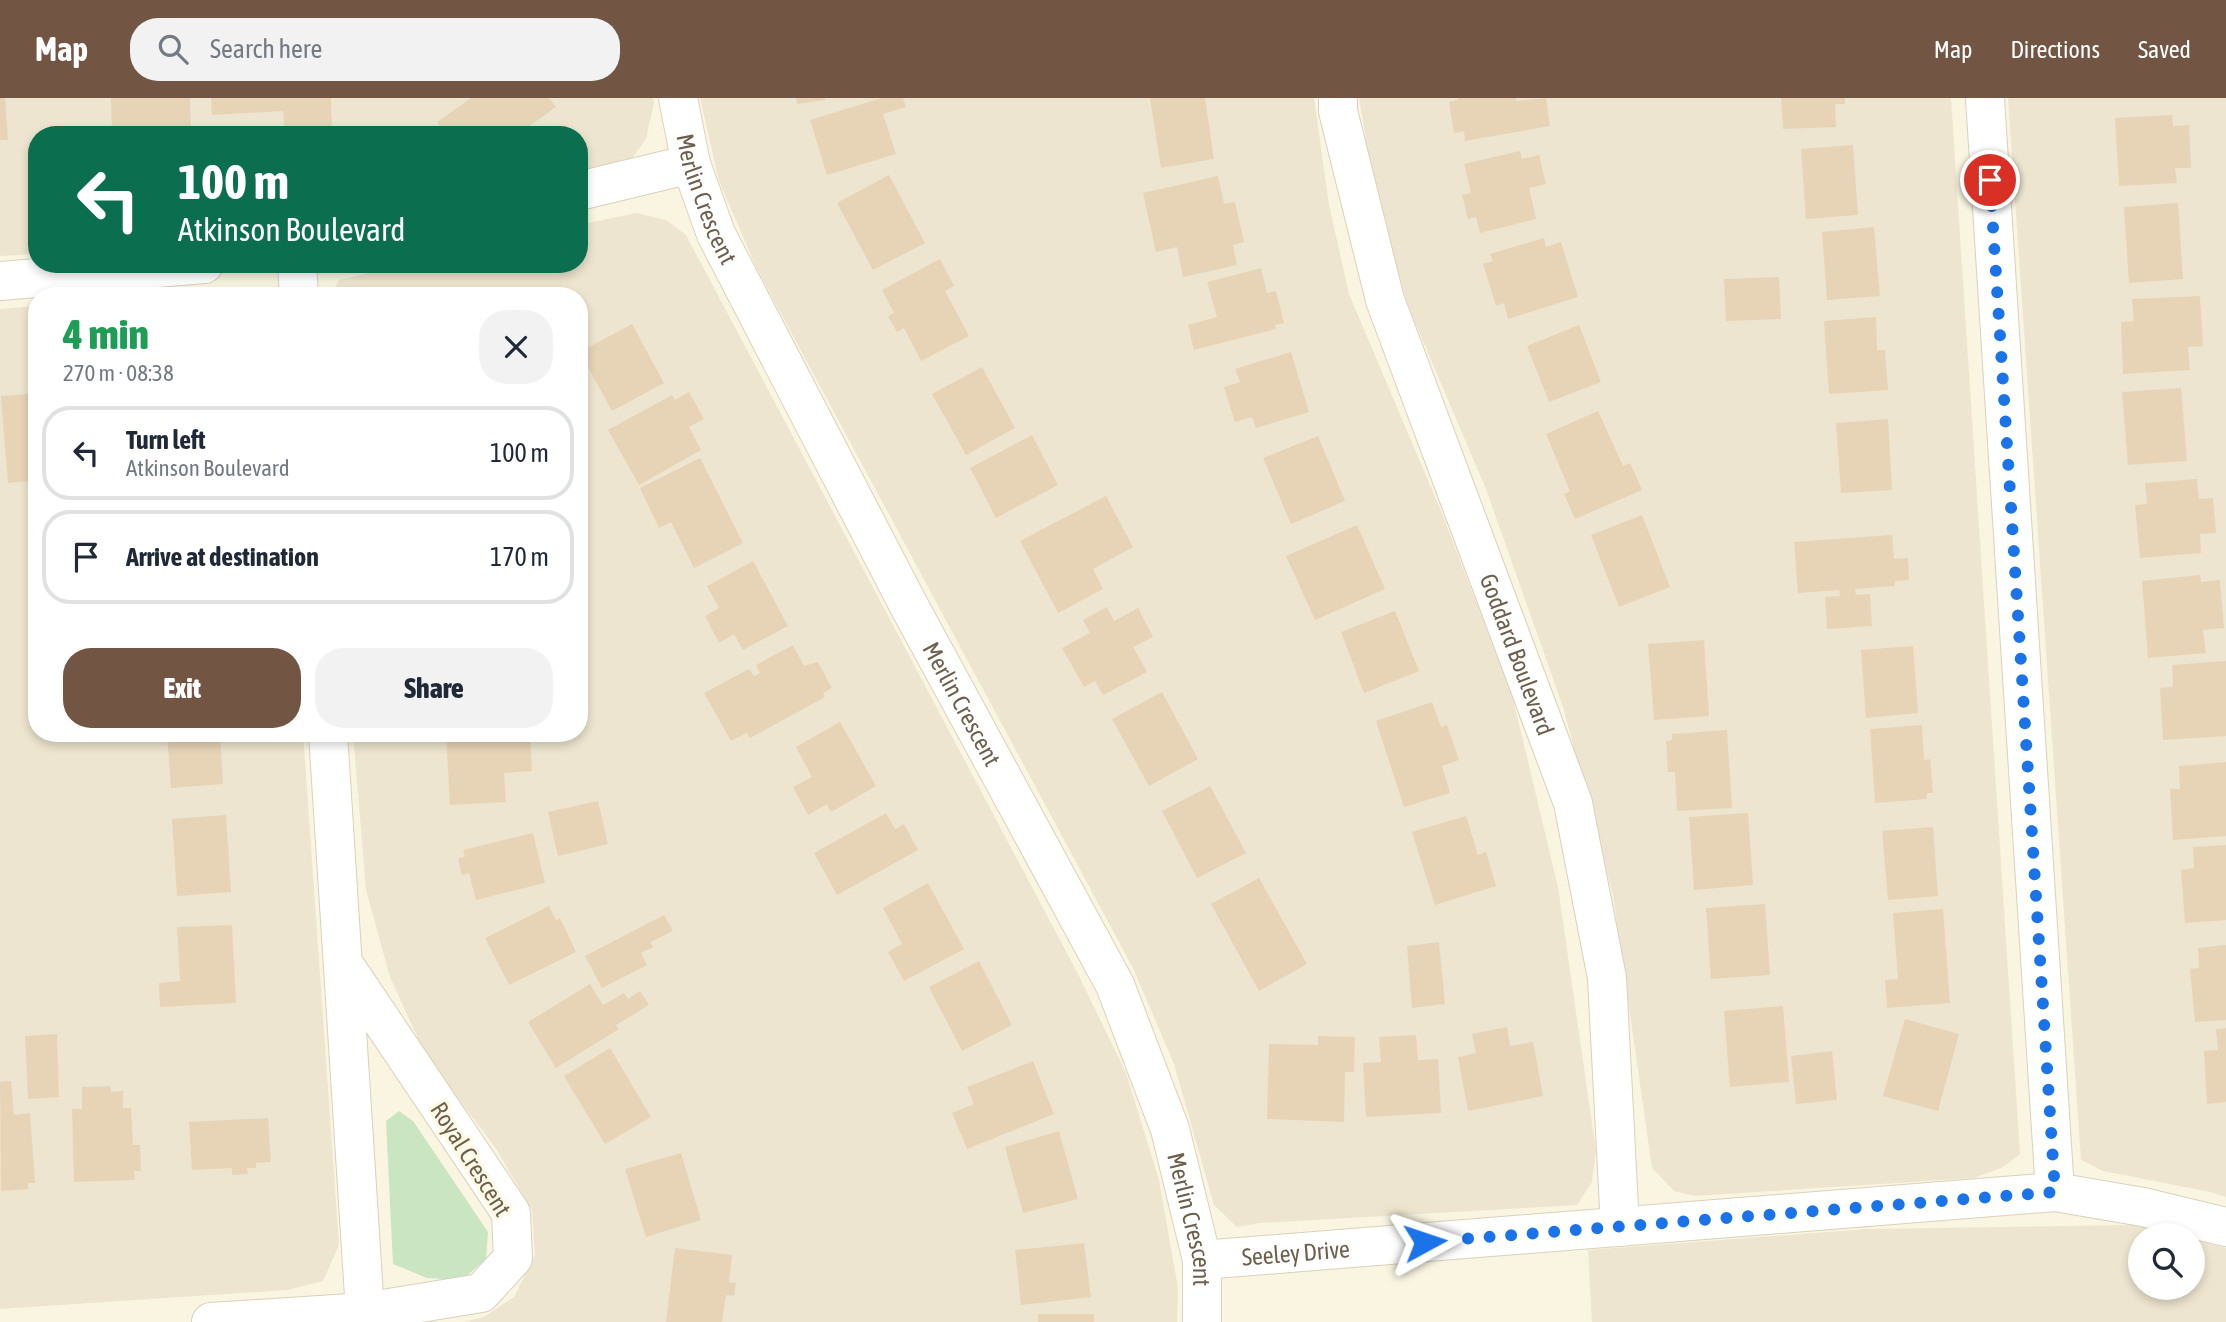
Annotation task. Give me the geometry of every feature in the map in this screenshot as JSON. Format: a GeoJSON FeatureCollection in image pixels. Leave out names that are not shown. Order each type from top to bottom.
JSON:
{"type":"FeatureCollection","features":[{"type":"Feature","properties":{"kind":"street","name":"Merlin Crescent"},"geometry":{"type":"LineString","coordinates":[[678,98],[691,164],[716,234],[895,580],[1115,985],[1170,1129],[1202,1260],[1202,1322]]}},
{"type":"Feature","properties":{"kind":"street","name":"Goddard Boulevard"},"geometry":{"type":"LineString","coordinates":[[1338,98],[1385,300],[1573,803],[1608,978],[1620,1227]]}},
{"type":"Feature","properties":{"kind":"street"},"geometry":{"type":"LineString","coordinates":[[1985,98],[2055,1192]]}},
{"type":"Feature","properties":{"kind":"street"},"geometry":{"type":"LineString","coordinates":[[588,189],[691,164]]}},
{"type":"Feature","properties":{"kind":"street"},"geometry":{"type":"LineString","coordinates":[[0,281],[96,273]]}},
{"type":"Feature","properties":{"kind":"street"},"geometry":{"type":"LineString","coordinates":[[329,742],[365,1312]]}},
{"type":"Feature","properties":{"kind":"street","name":"Royal Crescent"},"geometry":{"type":"LineString","coordinates":[[211,1322],[365,1312],[481,1293],[513,1258],[511,1213],[342,963]]}},
{"type":"Feature","properties":{"kind":"street","name":"Seeley Drive"},"geometry":{"type":"LineString","coordinates":[[1202,1260],[2055,1192],[2143,1207],[2226,1227]]}},
{"type":"Feature","properties":{"kind":"shaded area"},"geometry":{"type":"Polygon","coordinates":[[[0,98],[653,98],[646,139],[629,162],[588,172],[588,126],[28,126],[28,254],[0,256],[0,98]]]}},
{"type":"Feature","properties":{"kind":"shaded area"},"geometry":{"type":"Polygon","coordinates":[[[700,98],[1314,98],[1329,205],[1349,294],[1441,511],[1512,695],[1558,887],[1596,1151],[1592,1182],[1577,1205],[1260,1223],[1237,1227],[1214,1205],[1174,1064],[1133,968],[757,269],[719,181],[700,98]]]}},
{"type":"Feature","properties":{"kind":"shaded area"},"geometry":{"type":"Polygon","coordinates":[[[1359,98],[1951,98],[2020,1154],[2003,1167],[1974,1178],[1694,1196],[1674,1191],[1652,1168],[1613,895],[1563,707],[1486,489],[1408,306],[1374,187],[1359,98]]]}},
{"type":"Feature","properties":{"kind":"shaded area"},"geometry":{"type":"Polygon","coordinates":[[[2008,98],[2226,98],[2226,1197],[2103,1171],[2081,1160],[2008,98]]]}},
{"type":"Feature","properties":{"kind":"shaded area"},"geometry":{"type":"Polygon","coordinates":[[[636,213],[666,220],[686,235],[1078,974],[1126,1073],[1159,1180],[1178,1288],[1177,1322],[463,1322],[484,1317],[514,1297],[535,1255],[532,1210],[495,1147],[427,1058],[390,977],[366,890],[354,742],[588,742],[588,287],[336,287],[339,280],[369,273],[588,273],[588,223],[636,213]]]}},
{"type":"Feature","properties":{"kind":"shaded area"},"geometry":{"type":"Polygon","coordinates":[[[28,307],[28,742],[304,742],[339,1245],[323,1281],[287,1290],[0,1309],[0,309],[28,307]]]}},
{"type":"Feature","properties":{"kind":"shaded area"},"geometry":{"type":"Polygon","coordinates":[[[2128,1225],[2128,1300],[2205,1300],[2205,1243],[2226,1248],[2226,1322],[1592,1322],[1588,1250],[1868,1229],[2128,1225]]]}},
{"type":"Feature","properties":{"kind":"green space"},"geometry":{"type":"Polygon","coordinates":[[[399,1111],[413,1121],[488,1232],[486,1259],[462,1280],[427,1278],[393,1264],[386,1121],[399,1111]]]}},
{"type":"Feature","properties":{"kind":"building"},"geometry":{"type":"Polygon","coordinates":[[[0,98],[5,98],[8,140],[0,140],[0,98]]]}},
{"type":"Feature","properties":{"kind":"building"},"geometry":{"type":"Polygon","coordinates":[[[111,98],[190,98],[191,126],[112,126],[111,98]]]}},
{"type":"Feature","properties":{"kind":"building"},"geometry":{"type":"Polygon","coordinates":[[[211,98],[331,98],[332,126],[284,126],[283,111],[212,115],[211,98]]]}},
{"type":"Feature","properties":{"kind":"building"},"geometry":{"type":"Polygon","coordinates":[[[471,98],[549,98],[556,107],[530,126],[440,126],[437,122],[471,98]]]}},
{"type":"Feature","properties":{"kind":"building"},"geometry":{"type":"Polygon","coordinates":[[[796,98],[825,98],[825,100],[797,104],[796,98]]]}},
{"type":"Feature","properties":{"kind":"building"},"geometry":{"type":"Polygon","coordinates":[[[882,98],[903,98],[906,107],[883,114],[896,154],[827,175],[810,120],[882,98]]]}},
{"type":"Feature","properties":{"kind":"building"},"geometry":{"type":"Polygon","coordinates":[[[1150,98],[1205,98],[1214,159],[1161,168],[1150,98]]]}},
{"type":"Feature","properties":{"kind":"building"},"geometry":{"type":"Polygon","coordinates":[[[1458,98],[1516,98],[1517,101],[1546,98],[1550,126],[1465,141],[1464,131],[1454,133],[1449,102],[1458,98]]]}},
{"type":"Feature","properties":{"kind":"building"},"geometry":{"type":"Polygon","coordinates":[[[1781,98],[1845,98],[1845,104],[1835,104],[1836,127],[1783,129],[1781,98]]]}},
{"type":"Feature","properties":{"kind":"building"},"geometry":{"type":"Polygon","coordinates":[[[2172,115],[2173,126],[2189,125],[2191,168],[2175,168],[2177,183],[2119,186],[2115,118],[2172,115]]]}},
{"type":"Feature","properties":{"kind":"building"},"geometry":{"type":"Polygon","coordinates":[[[1853,145],[1858,215],[1806,219],[1801,149],[1853,145]]]}},
{"type":"Feature","properties":{"kind":"building"},"geometry":{"type":"Polygon","coordinates":[[[1520,151],[1522,159],[1539,155],[1546,184],[1529,188],[1536,219],[1480,233],[1476,217],[1468,219],[1462,195],[1471,193],[1464,164],[1520,151]]]}},
{"type":"Feature","properties":{"kind":"building"},"geometry":{"type":"Polygon","coordinates":[[[889,175],[925,243],[873,270],[837,203],[889,175]]]}},
{"type":"Feature","properties":{"kind":"building"},"geometry":{"type":"Polygon","coordinates":[[[1218,176],[1224,204],[1235,202],[1244,242],[1233,245],[1237,265],[1183,277],[1177,247],[1156,252],[1143,193],[1218,176]]]}},
{"type":"Feature","properties":{"kind":"building"},"geometry":{"type":"Polygon","coordinates":[[[2178,203],[2183,279],[2129,283],[2124,207],[2178,203]]]}},
{"type":"Feature","properties":{"kind":"building"},"geometry":{"type":"Polygon","coordinates":[[[1874,227],[1880,296],[1827,300],[1822,232],[1874,227]]]}},
{"type":"Feature","properties":{"kind":"building"},"geometry":{"type":"Polygon","coordinates":[[[1544,238],[1546,247],[1561,242],[1578,297],[1508,319],[1504,303],[1496,306],[1483,264],[1493,261],[1490,254],[1544,238]]]}},
{"type":"Feature","properties":{"kind":"building"},"geometry":{"type":"Polygon","coordinates":[[[940,259],[954,286],[945,291],[969,336],[921,361],[904,328],[897,332],[888,316],[894,313],[882,290],[940,259]]]}},
{"type":"Feature","properties":{"kind":"building"},"geometry":{"type":"Polygon","coordinates":[[[1261,268],[1267,293],[1276,291],[1284,323],[1275,325],[1276,329],[1194,350],[1188,325],[1217,317],[1207,282],[1261,268]]]}},
{"type":"Feature","properties":{"kind":"building"},"geometry":{"type":"Polygon","coordinates":[[[1779,277],[1781,319],[1726,321],[1724,279],[1779,277]]]}},
{"type":"Feature","properties":{"kind":"building"},"geometry":{"type":"Polygon","coordinates":[[[2200,296],[2203,346],[2188,347],[2190,370],[2123,374],[2121,322],[2134,321],[2132,299],[2200,296]]]}},
{"type":"Feature","properties":{"kind":"building"},"geometry":{"type":"Polygon","coordinates":[[[1876,317],[1877,350],[1885,350],[1888,390],[1829,394],[1824,321],[1876,317]]]}},
{"type":"Feature","properties":{"kind":"building"},"geometry":{"type":"Polygon","coordinates":[[[632,324],[664,383],[612,411],[588,367],[588,348],[632,324]]]}},
{"type":"Feature","properties":{"kind":"building"},"geometry":{"type":"Polygon","coordinates":[[[1579,325],[1601,382],[1549,402],[1527,346],[1579,325]]]}},
{"type":"Feature","properties":{"kind":"building"},"geometry":{"type":"Polygon","coordinates":[[[1291,352],[1309,412],[1256,428],[1252,417],[1235,422],[1224,387],[1240,382],[1235,369],[1291,352]]]}},
{"type":"Feature","properties":{"kind":"building"},"geometry":{"type":"Polygon","coordinates":[[[982,367],[1015,428],[966,455],[932,394],[982,367]]]}},
{"type":"Feature","properties":{"kind":"building"},"geometry":{"type":"Polygon","coordinates":[[[2181,388],[2187,461],[2128,465],[2122,392],[2181,388]]]}},
{"type":"Feature","properties":{"kind":"building"},"geometry":{"type":"Polygon","coordinates":[[[689,392],[704,419],[689,427],[701,450],[639,485],[608,430],[672,395],[675,400],[689,392]]]}},
{"type":"Feature","properties":{"kind":"building"},"geometry":{"type":"Polygon","coordinates":[[[28,394],[28,481],[8,483],[1,396],[28,394]]]}},
{"type":"Feature","properties":{"kind":"building"},"geometry":{"type":"Polygon","coordinates":[[[1598,411],[1623,466],[1630,463],[1642,490],[1575,519],[1564,494],[1570,491],[1546,434],[1598,411]]]}},
{"type":"Feature","properties":{"kind":"building"},"geometry":{"type":"Polygon","coordinates":[[[1888,419],[1892,490],[1841,493],[1836,423],[1888,419]]]}},
{"type":"Feature","properties":{"kind":"building"},"geometry":{"type":"Polygon","coordinates":[[[1032,435],[1058,485],[996,518],[970,468],[1032,435]]]}},
{"type":"Feature","properties":{"kind":"building"},"geometry":{"type":"Polygon","coordinates":[[[1318,436],[1345,501],[1291,524],[1263,458],[1318,436]]]}},
{"type":"Feature","properties":{"kind":"building"},"geometry":{"type":"Polygon","coordinates":[[[700,458],[743,543],[694,568],[671,522],[659,528],[640,488],[700,458]]]}},
{"type":"Feature","properties":{"kind":"building"},"geometry":{"type":"Polygon","coordinates":[[[2197,479],[2199,499],[2213,498],[2216,533],[2200,534],[2201,553],[2140,558],[2135,505],[2147,504],[2145,483],[2197,479]]]}},
{"type":"Feature","properties":{"kind":"building"},"geometry":{"type":"Polygon","coordinates":[[[1106,496],[1133,547],[1093,569],[1103,589],[1058,613],[1020,541],[1106,496]]]}},
{"type":"Feature","properties":{"kind":"building"},"geometry":{"type":"Polygon","coordinates":[[[1642,515],[1670,587],[1619,607],[1591,535],[1642,515]]]}},
{"type":"Feature","properties":{"kind":"building"},"geometry":{"type":"Polygon","coordinates":[[[1357,525],[1385,589],[1315,620],[1286,556],[1357,525]]]}},
{"type":"Feature","properties":{"kind":"building"},"geometry":{"type":"Polygon","coordinates":[[[1892,535],[1894,559],[1908,558],[1909,580],[1895,581],[1895,586],[1855,589],[1856,595],[1870,594],[1872,626],[1827,629],[1825,597],[1840,596],[1839,590],[1798,593],[1794,542],[1892,535]]]}},
{"type":"Feature","properties":{"kind":"building"},"geometry":{"type":"Polygon","coordinates":[[[753,561],[788,626],[743,650],[734,634],[719,643],[705,616],[719,608],[707,586],[753,561]]]}},
{"type":"Feature","properties":{"kind":"building"},"geometry":{"type":"Polygon","coordinates":[[[2200,575],[2201,582],[2220,580],[2224,628],[2203,630],[2206,653],[2148,658],[2142,581],[2200,575]]]}},
{"type":"Feature","properties":{"kind":"building"},"geometry":{"type":"Polygon","coordinates":[[[1107,607],[1114,621],[1138,608],[1153,637],[1133,647],[1147,672],[1103,695],[1095,681],[1084,687],[1062,648],[1090,633],[1083,620],[1107,607]]]}},
{"type":"Feature","properties":{"kind":"building"},"geometry":{"type":"Polygon","coordinates":[[[1395,611],[1419,671],[1364,693],[1341,632],[1395,611]]]}},
{"type":"Feature","properties":{"kind":"building"},"geometry":{"type":"Polygon","coordinates":[[[1704,640],[1709,716],[1654,720],[1648,644],[1704,640]]]}},
{"type":"Feature","properties":{"kind":"building"},"geometry":{"type":"Polygon","coordinates":[[[793,645],[804,666],[818,662],[832,688],[823,693],[825,697],[750,738],[747,733],[731,741],[704,693],[749,669],[754,676],[760,673],[756,665],[793,645]]]}},
{"type":"Feature","properties":{"kind":"building"},"geometry":{"type":"Polygon","coordinates":[[[1913,646],[1918,713],[1866,718],[1861,650],[1913,646]]]}},
{"type":"Feature","properties":{"kind":"building"},"geometry":{"type":"Polygon","coordinates":[[[2226,661],[2226,736],[2163,740],[2160,688],[2173,687],[2172,665],[2226,661]]]}},
{"type":"Feature","properties":{"kind":"building"},"geometry":{"type":"Polygon","coordinates":[[[1162,692],[1198,759],[1149,786],[1112,719],[1162,692]]]}},
{"type":"Feature","properties":{"kind":"building"},"geometry":{"type":"Polygon","coordinates":[[[1432,702],[1441,727],[1447,725],[1459,760],[1442,766],[1450,793],[1404,807],[1376,721],[1432,702]]]}},
{"type":"Feature","properties":{"kind":"building"},"geometry":{"type":"Polygon","coordinates":[[[840,722],[876,786],[831,812],[827,804],[808,815],[793,787],[812,777],[796,747],[840,722]]]}},
{"type":"Feature","properties":{"kind":"building"},"geometry":{"type":"Polygon","coordinates":[[[1922,725],[1924,760],[1930,759],[1933,793],[1927,793],[1927,799],[1875,803],[1870,729],[1922,725]]]}},
{"type":"Feature","properties":{"kind":"building"},"geometry":{"type":"Polygon","coordinates":[[[1727,730],[1732,808],[1677,811],[1675,772],[1668,772],[1666,741],[1672,740],[1672,734],[1727,730]]]}},
{"type":"Feature","properties":{"kind":"building"},"geometry":{"type":"Polygon","coordinates":[[[168,742],[221,742],[223,784],[171,788],[168,742]]]}},
{"type":"Feature","properties":{"kind":"building"},"geometry":{"type":"Polygon","coordinates":[[[446,742],[530,742],[532,771],[504,773],[506,802],[450,805],[446,742]]]}},
{"type":"Feature","properties":{"kind":"building"},"geometry":{"type":"Polygon","coordinates":[[[2226,762],[2226,836],[2173,840],[2170,789],[2180,789],[2179,766],[2226,762]]]}},
{"type":"Feature","properties":{"kind":"building"},"geometry":{"type":"Polygon","coordinates":[[[1210,786],[1246,853],[1197,878],[1162,811],[1210,786]]]}},
{"type":"Feature","properties":{"kind":"building"},"geometry":{"type":"Polygon","coordinates":[[[598,801],[608,844],[558,856],[548,812],[598,801]]]}},
{"type":"Feature","properties":{"kind":"building"},"geometry":{"type":"Polygon","coordinates":[[[886,813],[895,829],[904,824],[918,850],[837,895],[814,853],[886,813]]]}},
{"type":"Feature","properties":{"kind":"building"},"geometry":{"type":"Polygon","coordinates":[[[1748,813],[1753,885],[1694,890],[1689,817],[1748,813]]]}},
{"type":"Feature","properties":{"kind":"building"},"geometry":{"type":"Polygon","coordinates":[[[226,815],[231,892],[177,896],[172,819],[226,815]]]}},
{"type":"Feature","properties":{"kind":"building"},"geometry":{"type":"Polygon","coordinates":[[[1466,816],[1478,855],[1486,852],[1496,886],[1435,905],[1412,832],[1466,816]]]}},
{"type":"Feature","properties":{"kind":"building"},"geometry":{"type":"Polygon","coordinates":[[[1933,827],[1938,896],[1888,900],[1882,831],[1933,827]]]}},
{"type":"Feature","properties":{"kind":"building"},"geometry":{"type":"Polygon","coordinates":[[[533,833],[545,883],[476,900],[469,873],[462,875],[458,858],[465,857],[463,850],[533,833]]]}},
{"type":"Feature","properties":{"kind":"building"},"geometry":{"type":"Polygon","coordinates":[[[2226,845],[2226,920],[2185,923],[2181,870],[2194,868],[2193,847],[2226,845]]]}},
{"type":"Feature","properties":{"kind":"building"},"geometry":{"type":"Polygon","coordinates":[[[1259,878],[1307,964],[1259,991],[1211,904],[1259,878]]]}},
{"type":"Feature","properties":{"kind":"building"},"geometry":{"type":"Polygon","coordinates":[[[928,883],[964,949],[904,981],[888,952],[902,944],[883,908],[928,883]]]}},
{"type":"Feature","properties":{"kind":"building"},"geometry":{"type":"Polygon","coordinates":[[[1765,904],[1770,975],[1711,979],[1706,908],[1765,904]]]}},
{"type":"Feature","properties":{"kind":"building"},"geometry":{"type":"Polygon","coordinates":[[[549,906],[556,920],[560,918],[576,952],[509,985],[485,938],[549,906]]]}},
{"type":"Feature","properties":{"kind":"building"},"geometry":{"type":"Polygon","coordinates":[[[1943,909],[1950,1003],[1887,1008],[1885,980],[1898,979],[1893,913],[1943,909]]]}},
{"type":"Feature","properties":{"kind":"building"},"geometry":{"type":"Polygon","coordinates":[[[664,915],[673,931],[651,942],[653,947],[641,953],[647,965],[602,988],[585,956],[664,915]]]}},
{"type":"Feature","properties":{"kind":"building"},"geometry":{"type":"Polygon","coordinates":[[[232,925],[236,1003],[160,1007],[159,983],[180,981],[177,927],[232,925]]]}},
{"type":"Feature","properties":{"kind":"building"},"geometry":{"type":"Polygon","coordinates":[[[1439,942],[1445,1004],[1412,1008],[1407,946],[1439,942]]]}},
{"type":"Feature","properties":{"kind":"building"},"geometry":{"type":"Polygon","coordinates":[[[2226,945],[2226,1020],[2195,1022],[2190,969],[2199,968],[2198,948],[2226,945]]]}},
{"type":"Feature","properties":{"kind":"building"},"geometry":{"type":"Polygon","coordinates":[[[979,961],[1012,1025],[962,1051],[929,987],[979,961]]]}},
{"type":"Feature","properties":{"kind":"building"},"geometry":{"type":"Polygon","coordinates":[[[590,984],[603,1005],[624,993],[628,999],[640,991],[649,1005],[616,1025],[619,1029],[556,1068],[528,1022],[590,984]]]}},
{"type":"Feature","properties":{"kind":"building"},"geometry":{"type":"Polygon","coordinates":[[[1783,1006],[1789,1082],[1730,1087],[1724,1011],[1783,1006]]]}},
{"type":"Feature","properties":{"kind":"building"},"geometry":{"type":"Polygon","coordinates":[[[1905,1019],[1959,1034],[1938,1111],[1883,1096],[1905,1019]]]}},
{"type":"Feature","properties":{"kind":"building"},"geometry":{"type":"Polygon","coordinates":[[[1507,1027],[1510,1046],[1533,1042],[1543,1096],[1468,1111],[1458,1057],[1476,1053],[1472,1034],[1507,1027]]]}},
{"type":"Feature","properties":{"kind":"building"},"geometry":{"type":"Polygon","coordinates":[[[2226,1028],[2226,1102],[2207,1104],[2204,1051],[2218,1050],[2216,1029],[2226,1028]]]}},
{"type":"Feature","properties":{"kind":"building"},"geometry":{"type":"Polygon","coordinates":[[[57,1034],[59,1097],[28,1099],[25,1036],[57,1034]]]}},
{"type":"Feature","properties":{"kind":"building"},"geometry":{"type":"Polygon","coordinates":[[[1416,1035],[1418,1060],[1438,1059],[1441,1113],[1366,1117],[1363,1063],[1381,1062],[1379,1037],[1416,1035]]]}},
{"type":"Feature","properties":{"kind":"building"},"geometry":{"type":"Polygon","coordinates":[[[1318,1036],[1355,1037],[1354,1072],[1345,1072],[1344,1122],[1267,1119],[1269,1044],[1318,1045],[1318,1036]]]}},
{"type":"Feature","properties":{"kind":"building"},"geometry":{"type":"Polygon","coordinates":[[[610,1048],[651,1117],[605,1144],[564,1076],[610,1048]]]}},
{"type":"Feature","properties":{"kind":"building"},"geometry":{"type":"Polygon","coordinates":[[[1832,1051],[1837,1100],[1796,1104],[1791,1056],[1832,1051]]]}},
{"type":"Feature","properties":{"kind":"building"},"geometry":{"type":"Polygon","coordinates":[[[1033,1061],[1054,1114],[967,1149],[952,1113],[974,1104],[967,1087],[1033,1061]]]}},
{"type":"Feature","properties":{"kind":"building"},"geometry":{"type":"Polygon","coordinates":[[[11,1081],[14,1115],[30,1113],[35,1183],[28,1183],[28,1189],[1,1191],[0,1082],[11,1081]]]}},
{"type":"Feature","properties":{"kind":"building"},"geometry":{"type":"Polygon","coordinates":[[[111,1086],[111,1092],[123,1091],[123,1108],[131,1108],[133,1145],[140,1145],[141,1171],[134,1171],[135,1180],[74,1182],[72,1109],[82,1109],[82,1087],[111,1086]]]}},
{"type":"Feature","properties":{"kind":"building"},"geometry":{"type":"Polygon","coordinates":[[[268,1118],[271,1162],[256,1163],[256,1168],[247,1168],[248,1174],[232,1175],[232,1168],[192,1170],[189,1122],[268,1118]]]}},
{"type":"Feature","properties":{"kind":"building"},"geometry":{"type":"Polygon","coordinates":[[[1059,1131],[1078,1199],[1023,1213],[1005,1147],[1059,1131]]]}},
{"type":"Feature","properties":{"kind":"building"},"geometry":{"type":"Polygon","coordinates":[[[681,1153],[701,1220],[646,1237],[625,1169],[681,1153]]]}},
{"type":"Feature","properties":{"kind":"building"},"geometry":{"type":"Polygon","coordinates":[[[1084,1243],[1091,1297],[1021,1305],[1015,1250],[1084,1243]]]}},
{"type":"Feature","properties":{"kind":"building"},"geometry":{"type":"Polygon","coordinates":[[[675,1248],[732,1255],[729,1282],[736,1283],[734,1296],[726,1295],[722,1322],[666,1322],[675,1248]]]}},
{"type":"Feature","properties":{"kind":"building"},"geometry":{"type":"Polygon","coordinates":[[[1038,1314],[1094,1314],[1094,1322],[1038,1322],[1038,1314]]]}},
{"type":"Feature","properties":{"kind":"route"},"geometry":{"type":"LineString","coordinates":[[1425,1242],[2055,1192],[1990,180]]}}]}
